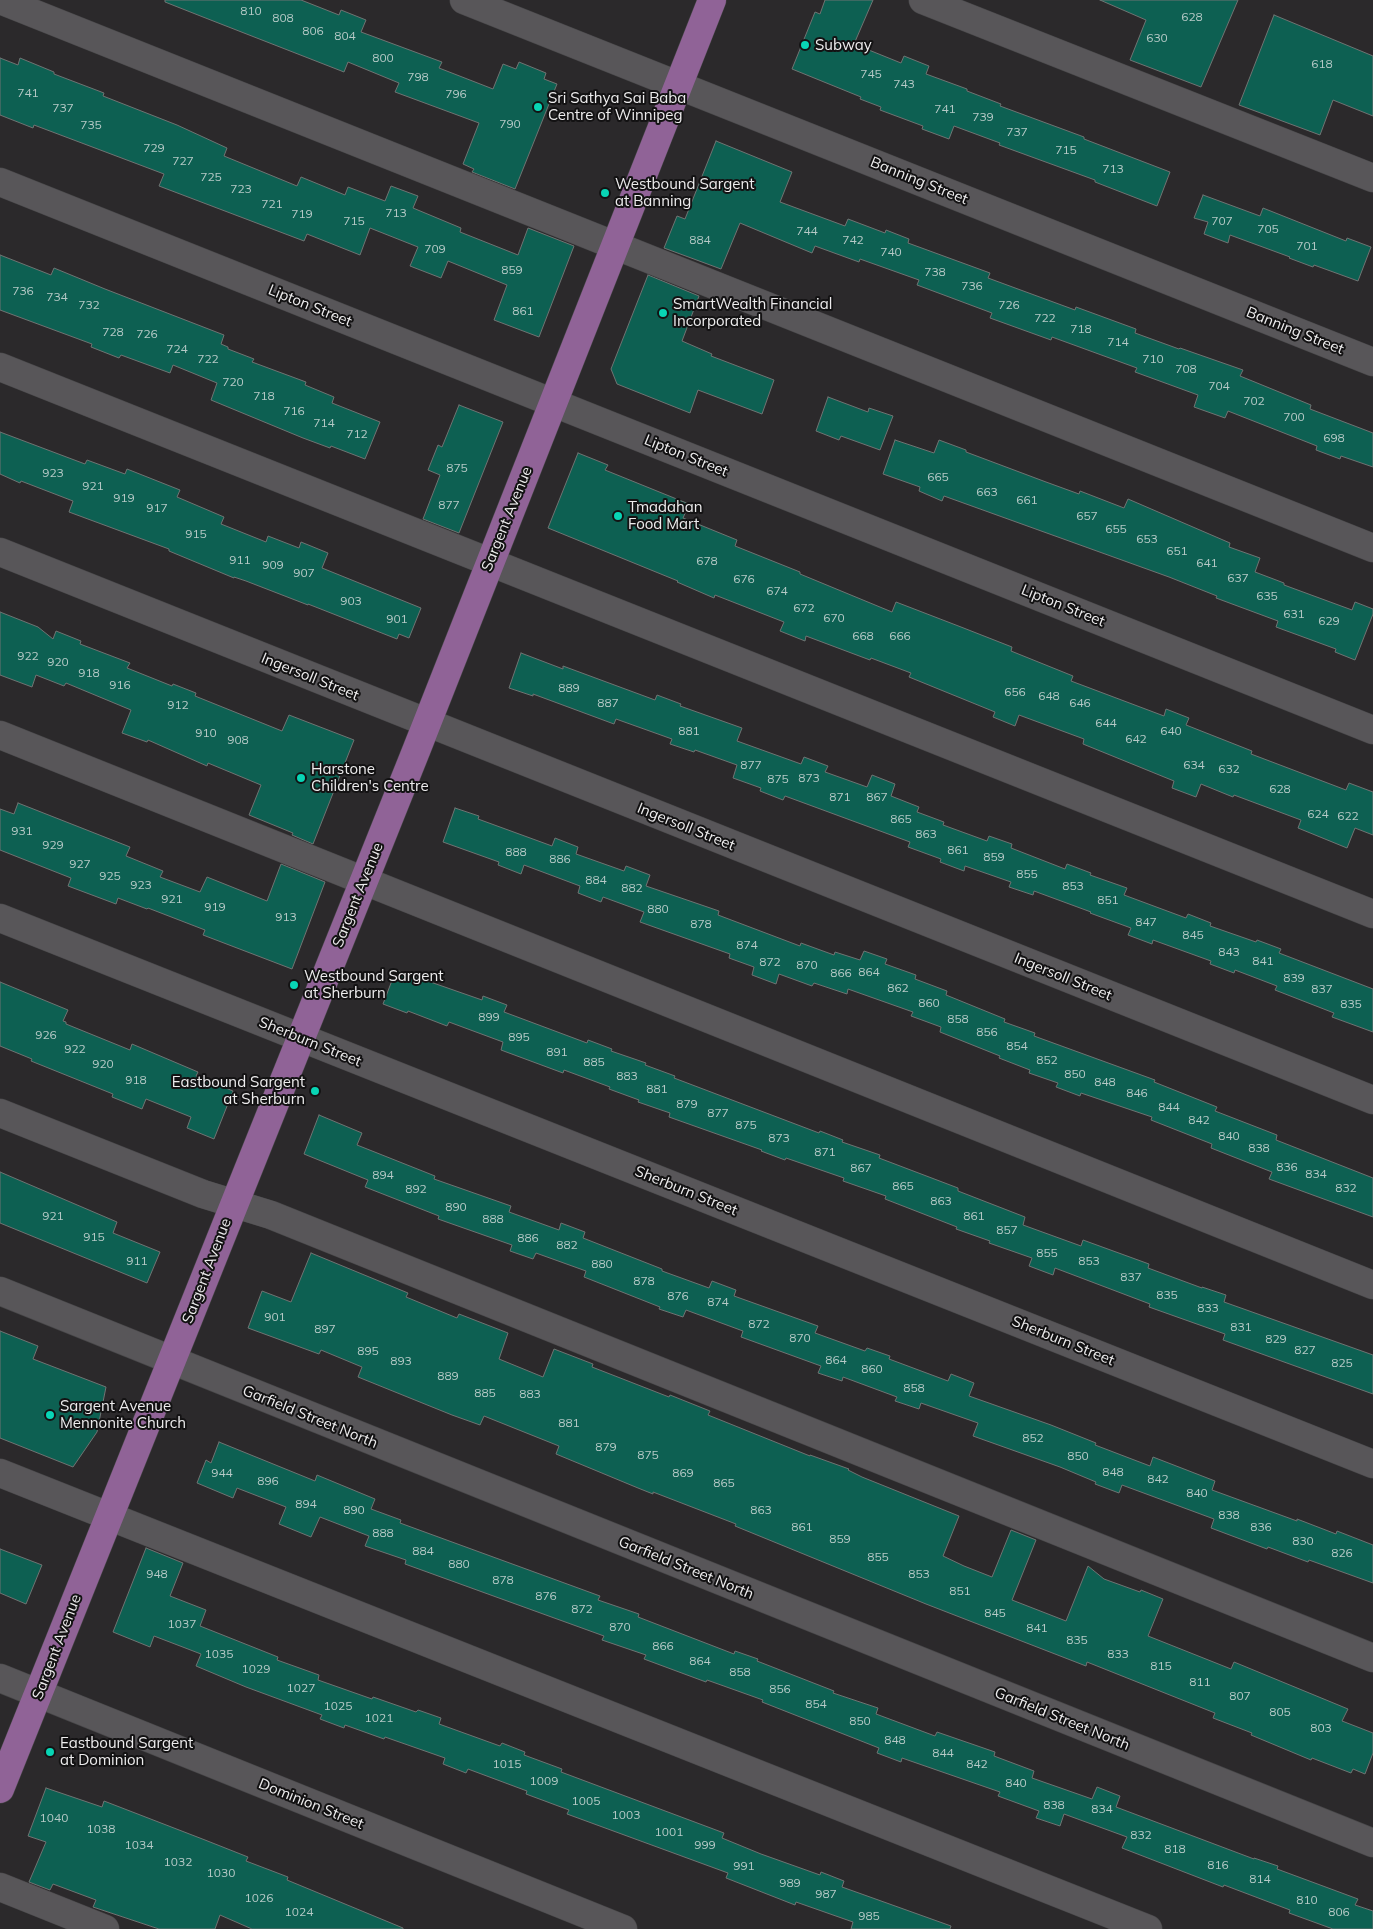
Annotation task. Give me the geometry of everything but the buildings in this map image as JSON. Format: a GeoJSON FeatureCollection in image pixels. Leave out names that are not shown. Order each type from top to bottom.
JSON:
{"type":"FeatureCollection","features":[{"type":"Feature","properties":{"kind":"main road","name":"Sargent Avenue"},"geometry":{"type":"LineString","coordinates":[[0,1789],[233,1204],[365,880],[712,0]]}},
{"type":"Feature","properties":{"kind":"street"},"geometry":{"type":"LineString","coordinates":[[0,0],[1373,548]]}},
{"type":"Feature","properties":{"kind":"street","name":"Banning Street"},"geometry":{"type":"LineString","coordinates":[[464,0],[1373,362]]}},
{"type":"Feature","properties":{"kind":"street"},"geometry":{"type":"LineString","coordinates":[[923,0],[1373,178]]}},
{"type":"Feature","properties":{"kind":"street","name":"Lipton Street"},"geometry":{"type":"LineString","coordinates":[[0,182],[1373,730]]}},
{"type":"Feature","properties":{"kind":"street"},"geometry":{"type":"LineString","coordinates":[[0,367],[1373,914]]}},
{"type":"Feature","properties":{"kind":"street","name":"Ingersoll Street"},"geometry":{"type":"LineString","coordinates":[[0,552],[1373,1100]]}},
{"type":"Feature","properties":{"kind":"street"},"geometry":{"type":"LineString","coordinates":[[0,734],[1373,1286]]}},
{"type":"Feature","properties":{"kind":"street","name":"Sherburn Street"},"geometry":{"type":"LineString","coordinates":[[0,918],[1373,1464]]}},
{"type":"Feature","properties":{"kind":"street"},"geometry":{"type":"LineString","coordinates":[[0,1113],[203,1194],[271,1215],[1373,1658]]}},
{"type":"Feature","properties":{"kind":"street","name":"Garfield Street North"},"geometry":{"type":"LineString","coordinates":[[0,1291],[1373,1843]]}},
{"type":"Feature","properties":{"kind":"street"},"geometry":{"type":"LineString","coordinates":[[0,1473],[153,1532],[1148,1929]]}},
{"type":"Feature","properties":{"kind":"street","name":"Dominion Street"},"geometry":{"type":"LineString","coordinates":[[0,1678],[622,1929]]}},
{"type":"Feature","properties":{"kind":"street"},"geometry":{"type":"LineString","coordinates":[[0,1887],[105,1929]]}},
{"type":"Feature","properties":{"kind":"place","name":"Subway"},"geometry":{"type":"Point","coordinates":[805,45]}},
{"type":"Feature","properties":{"kind":"place","name":"Sri Sathya Sai Baba Centre of Winnipeg"},"geometry":{"type":"Point","coordinates":[538,107]}},
{"type":"Feature","properties":{"kind":"place","name":"Westbound Sargent at Banning"},"geometry":{"type":"Point","coordinates":[605,193]}},
{"type":"Feature","properties":{"kind":"place","name":"SmartWealth Financial Incorporated"},"geometry":{"type":"Point","coordinates":[663,313]}},
{"type":"Feature","properties":{"kind":"place","name":"Tmadahan Food Mart"},"geometry":{"type":"Point","coordinates":[618,516]}},
{"type":"Feature","properties":{"kind":"place","name":"Harstone Children's Centre"},"geometry":{"type":"Point","coordinates":[301,778]}},
{"type":"Feature","properties":{"kind":"place","name":"Westbound Sargent at Sherburn"},"geometry":{"type":"Point","coordinates":[294,985]}},
{"type":"Feature","properties":{"kind":"place","name":"Eastbound Sargent at Sherburn"},"geometry":{"type":"Point","coordinates":[315,1091]}},
{"type":"Feature","properties":{"kind":"place","name":"Sargent Avenue Mennonite Church"},"geometry":{"type":"Point","coordinates":[50,1415]}},
{"type":"Feature","properties":{"kind":"place","name":"Eastbound Sargent at Dominion"},"geometry":{"type":"Point","coordinates":[50,1752]}}]}
